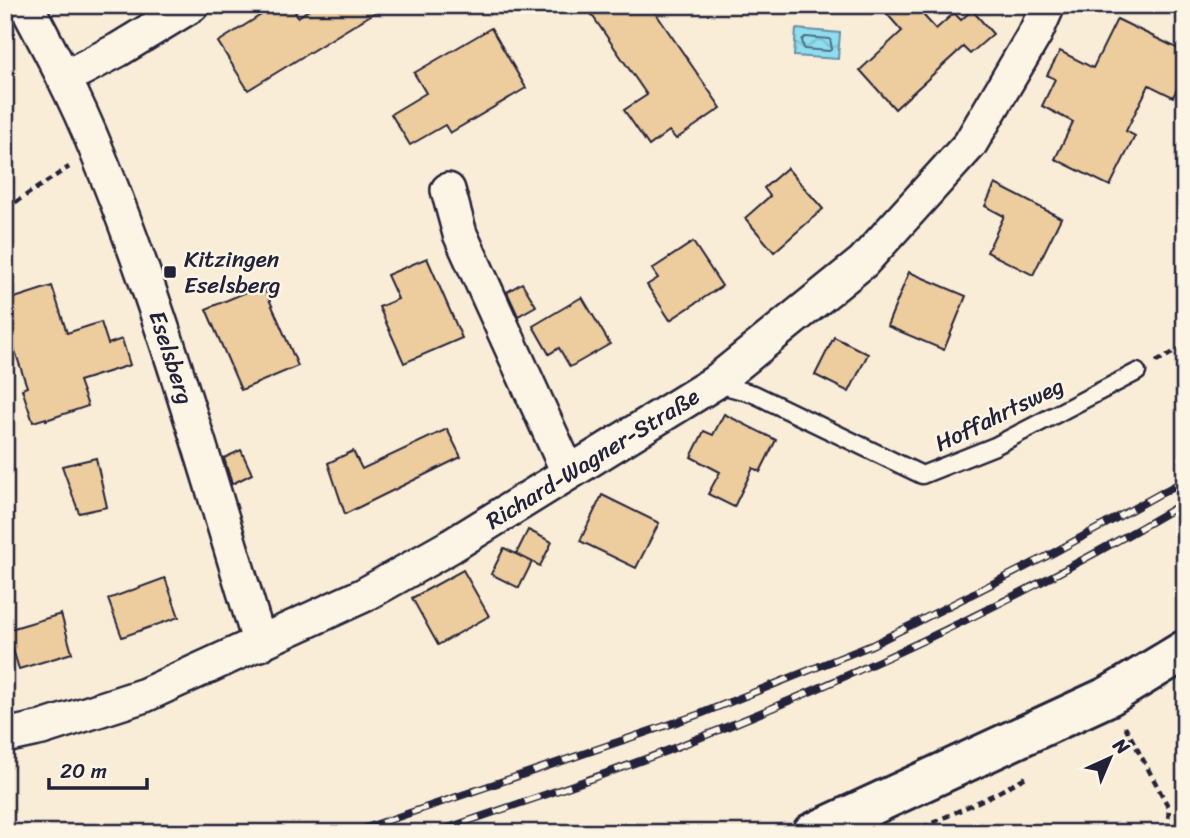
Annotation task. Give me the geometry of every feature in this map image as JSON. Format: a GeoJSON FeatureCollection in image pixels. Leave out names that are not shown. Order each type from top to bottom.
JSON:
{"type":"FeatureCollection","features":[{"type":"Feature","properties":{"kind":"main road"},"geometry":{"type":"LineString","coordinates":[[812,833],[1109,696],[1185,650]]}},
{"type":"Feature","properties":{"kind":"street","name":"Eselsberg"},"geometry":{"type":"LineString","coordinates":[[26,5],[64,78],[96,149],[171,357],[261,644]]}},
{"type":"Feature","properties":{"kind":"street"},"geometry":{"type":"LineString","coordinates":[[64,78],[118,50],[192,5]]}},
{"type":"Feature","properties":{"kind":"street","name":"Richard-Wagner-Straße"},"geometry":{"type":"LineString","coordinates":[[5,736],[42,728],[145,695],[364,595],[451,546],[714,383],[863,262],[970,144],[1036,32],[1048,5]]}},
{"type":"Feature","properties":{"kind":"street"},"geometry":{"type":"LineString","coordinates":[[448,190],[460,234],[568,472]]}},
{"type":"Feature","properties":{"kind":"lane","name":"Hoffahrtsweg"},"geometry":{"type":"LineString","coordinates":[[714,383],[754,394],[922,475],[995,446],[1137,372]]}},
{"type":"Feature","properties":{"kind":"path"},"geometry":{"type":"LineString","coordinates":[[5,209],[96,149]]}},
{"type":"Feature","properties":{"kind":"path"},"geometry":{"type":"LineString","coordinates":[[1137,372],[1185,346]]}},
{"type":"Feature","properties":{"kind":"path"},"geometry":{"type":"LineString","coordinates":[[1109,696],[1170,808],[1167,833]]}},
{"type":"Feature","properties":{"kind":"water"},"geometry":{"type":"Polygon","coordinates":[[[796,29],[840,33],[838,59],[794,56],[796,29]]]}},
{"type":"Feature","properties":{"kind":"building"},"geometry":{"type":"Polygon","coordinates":[[[277,5],[291,5],[298,17],[316,5],[387,5],[248,90],[218,42],[277,5]]]}},
{"type":"Feature","properties":{"kind":"building"},"geometry":{"type":"Polygon","coordinates":[[[585,5],[650,5],[721,108],[676,139],[669,131],[649,146],[624,110],[647,95],[585,5]]]}},
{"type":"Feature","properties":{"kind":"building"},"geometry":{"type":"Polygon","coordinates":[[[879,5],[914,5],[936,29],[954,13],[961,20],[972,10],[993,34],[970,54],[963,47],[895,109],[860,70],[902,31],[879,5]]]}},
{"type":"Feature","properties":{"kind":"building"},"geometry":{"type":"Polygon","coordinates":[[[1117,19],[1185,52],[1185,73],[1173,97],[1149,85],[1126,131],[1135,136],[1110,186],[1055,159],[1073,122],[1042,106],[1055,79],[1047,75],[1060,51],[1093,68],[1117,19]]]}},
{"type":"Feature","properties":{"kind":"building"},"geometry":{"type":"Polygon","coordinates":[[[491,28],[526,88],[450,133],[445,125],[410,145],[391,114],[426,93],[414,73],[491,28]]]}},
{"type":"Feature","properties":{"kind":"building"},"geometry":{"type":"Polygon","coordinates":[[[787,168],[823,209],[774,252],[745,218],[770,196],[764,188],[787,168]]]}},
{"type":"Feature","properties":{"kind":"building"},"geometry":{"type":"Polygon","coordinates":[[[995,184],[1061,218],[1033,275],[987,252],[1004,216],[985,206],[995,184]]]}},
{"type":"Feature","properties":{"kind":"building"},"geometry":{"type":"Polygon","coordinates":[[[693,242],[722,286],[670,320],[647,285],[658,278],[652,269],[693,242]]]}},
{"type":"Feature","properties":{"kind":"building"},"geometry":{"type":"Polygon","coordinates":[[[427,258],[462,338],[404,363],[379,307],[398,299],[387,275],[427,258]]]}},
{"type":"Feature","properties":{"kind":"building"},"geometry":{"type":"Polygon","coordinates":[[[909,272],[966,296],[944,350],[887,326],[909,272]]]}},
{"type":"Feature","properties":{"kind":"building"},"geometry":{"type":"Polygon","coordinates":[[[522,283],[536,306],[518,316],[507,292],[522,283]]]}},
{"type":"Feature","properties":{"kind":"building"},"geometry":{"type":"Polygon","coordinates":[[[263,285],[298,366],[241,390],[206,309],[263,285]]]}},
{"type":"Feature","properties":{"kind":"building"},"geometry":{"type":"Polygon","coordinates":[[[52,286],[67,333],[101,322],[108,344],[122,339],[130,365],[79,381],[88,406],[33,422],[22,389],[27,387],[5,321],[5,301],[52,286]]]}},
{"type":"Feature","properties":{"kind":"building"},"geometry":{"type":"Polygon","coordinates":[[[582,297],[610,344],[570,367],[559,348],[549,354],[533,326],[582,297]]]}},
{"type":"Feature","properties":{"kind":"building"},"geometry":{"type":"Polygon","coordinates":[[[834,337],[868,354],[849,392],[815,375],[834,337]]]}},
{"type":"Feature","properties":{"kind":"building"},"geometry":{"type":"Polygon","coordinates":[[[724,414],[776,440],[760,472],[753,468],[734,507],[708,494],[720,472],[691,457],[704,431],[713,435],[724,414]]]}},
{"type":"Feature","properties":{"kind":"building"},"geometry":{"type":"Polygon","coordinates":[[[447,429],[461,457],[345,514],[328,463],[353,451],[362,469],[447,429]]]}},
{"type":"Feature","properties":{"kind":"building"},"geometry":{"type":"Polygon","coordinates":[[[241,450],[252,474],[232,484],[224,458],[241,450]]]}},
{"type":"Feature","properties":{"kind":"building"},"geometry":{"type":"Polygon","coordinates":[[[96,458],[107,507],[79,513],[62,466],[96,458]]]}},
{"type":"Feature","properties":{"kind":"building"},"geometry":{"type":"Polygon","coordinates":[[[602,495],[659,523],[636,568],[580,541],[602,495]]]}},
{"type":"Feature","properties":{"kind":"building"},"geometry":{"type":"Polygon","coordinates":[[[528,530],[552,542],[540,566],[516,554],[528,530]]]}},
{"type":"Feature","properties":{"kind":"building"},"geometry":{"type":"Polygon","coordinates":[[[504,548],[532,562],[519,588],[491,574],[504,548]]]}},
{"type":"Feature","properties":{"kind":"building"},"geometry":{"type":"Polygon","coordinates":[[[463,570],[489,616],[438,645],[412,598],[463,570]]]}},
{"type":"Feature","properties":{"kind":"building"},"geometry":{"type":"Polygon","coordinates":[[[165,578],[179,617],[122,637],[108,599],[165,578]]]}},
{"type":"Feature","properties":{"kind":"building"},"geometry":{"type":"Polygon","coordinates":[[[61,614],[72,653],[19,669],[7,630],[61,614]]]}},
{"type":"Feature","properties":{"kind":"railway"},"geometry":{"type":"LineString","coordinates":[[351,833],[700,714],[872,645],[1053,553],[1185,480]]}},
{"type":"Feature","properties":{"kind":"railway"},"geometry":{"type":"LineString","coordinates":[[434,833],[649,758],[873,664],[1062,571],[1185,502]]}},
{"type":"Feature","properties":{"kind":"place","name":"Kitzingen Eselsberg"},"geometry":{"type":"Point","coordinates":[170,272]}}]}
